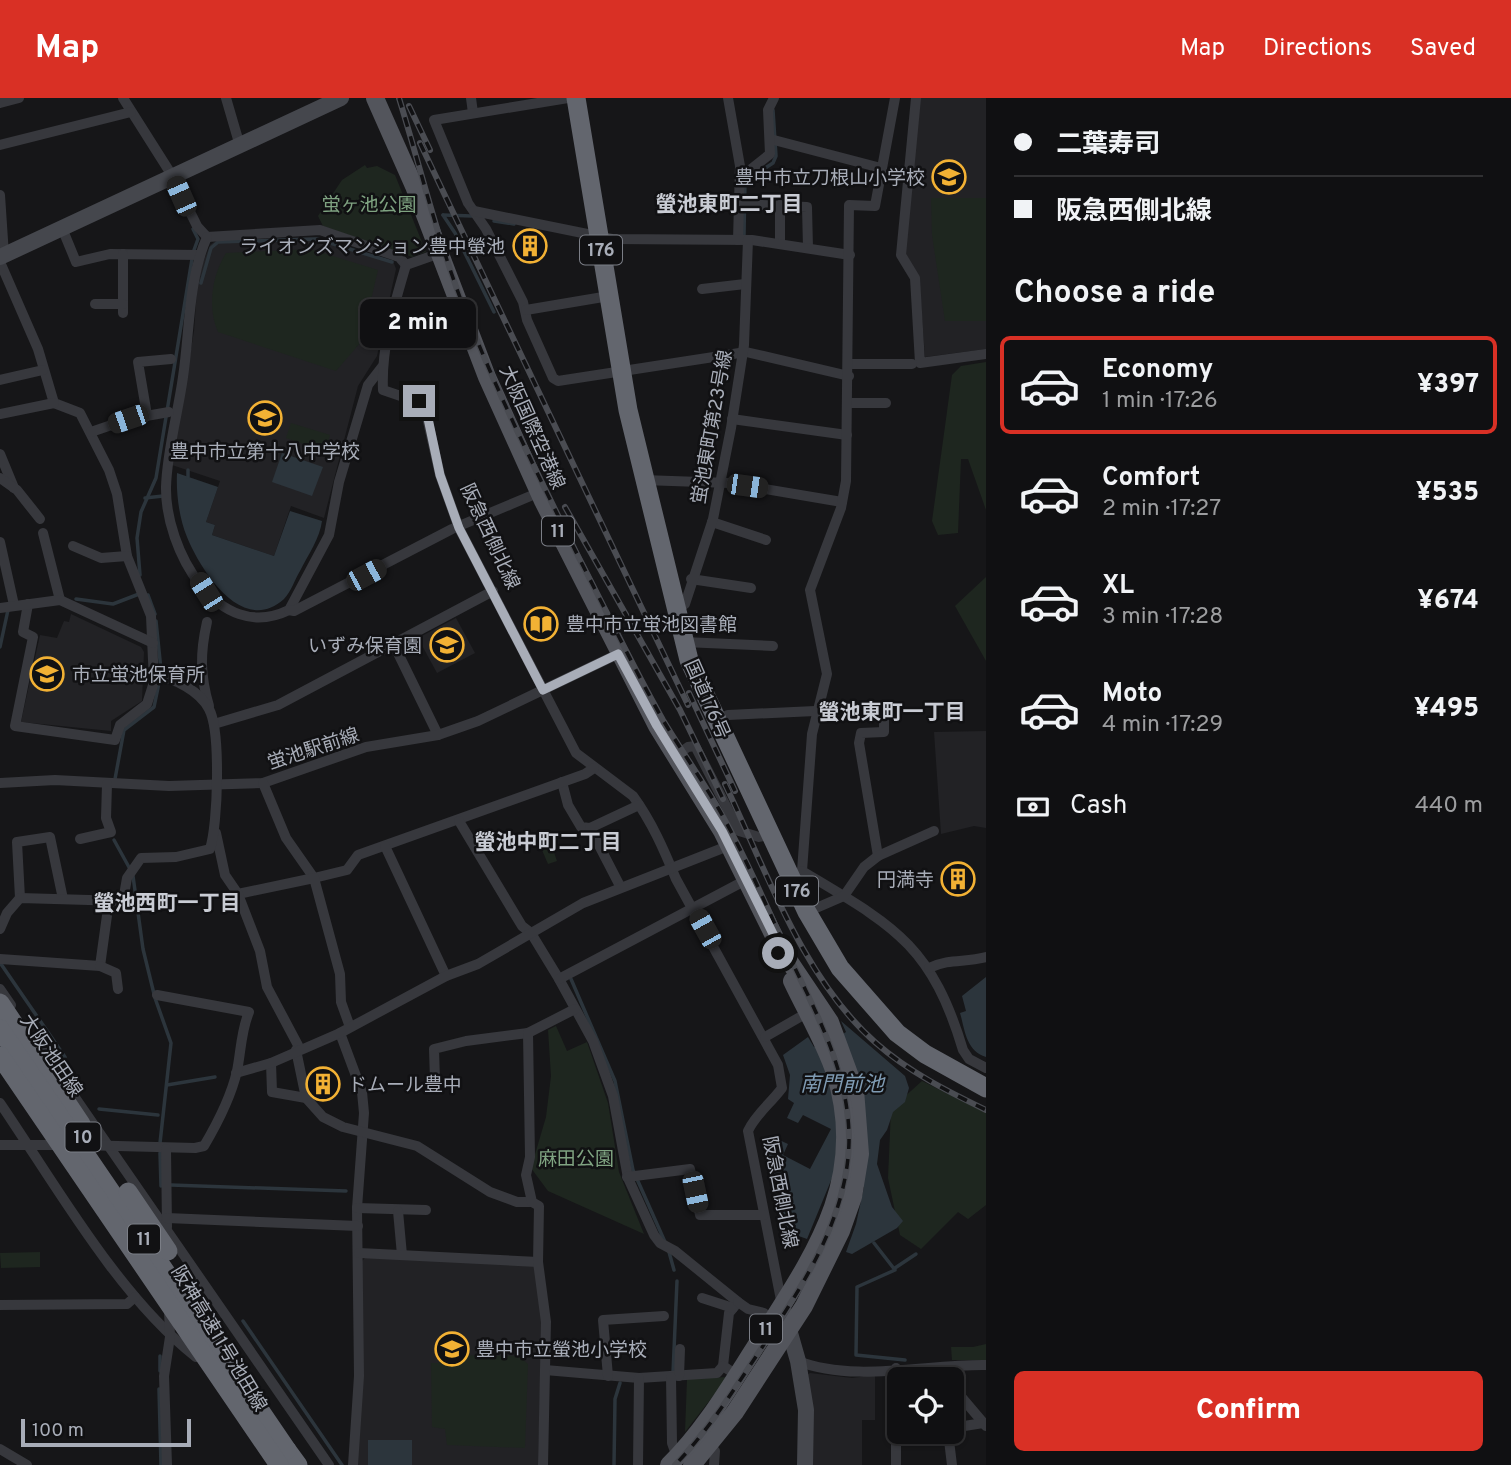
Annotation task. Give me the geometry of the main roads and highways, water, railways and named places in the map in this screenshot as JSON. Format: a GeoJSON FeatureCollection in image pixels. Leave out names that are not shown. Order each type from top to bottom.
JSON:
{"type":"FeatureCollection","features":[{"type":"Feature","properties":{"kind":"highway","name":"国道176号"},"geometry":{"type":"LineString","coordinates":[[576,98],[608,296],[643,480],[684,642],[717,721],[771,834],[797,874],[807,912],[840,968],[882,1018],[925,1054],[986,1088]]}},
{"type":"Feature","properties":{"kind":"highway","name":"阪神高速11号池田線"},"geometry":{"type":"LineString","coordinates":[[0,1003],[151,1225],[214,1323],[288,1460]]}},
{"type":"Feature","properties":{"kind":"highway","name":"11"},"geometry":{"type":"LineString","coordinates":[[0,1029],[288,1460]]}},
{"type":"Feature","properties":{"kind":"highway","name":"阪神高速11号池田線"},"geometry":{"type":"LineString","coordinates":[[0,1056],[97,1199],[288,1460]]}},
{"type":"Feature","properties":{"kind":"highway","name":"阪神高速11号池田線"},"geometry":{"type":"LineString","coordinates":[[0,1078],[97,1199]]}},
{"type":"Feature","properties":{"kind":"main road","name":"大阪国際空港線"},"geometry":{"type":"LineString","coordinates":[[375,98],[440,253],[487,377],[618,654],[728,846],[779,946],[823,1011],[829,1040]]}},
{"type":"Feature","properties":{"kind":"main road","name":"大阪国際空港線"},"geometry":{"type":"LineString","coordinates":[[680,1462],[718,1403],[730,1370],[782,1306],[820,1242],[860,1154],[859,1114],[849,1067],[807,1013],[778,953],[779,946]]}},
{"type":"Feature","properties":{"kind":"main road","name":"大阪池田線"},"geometry":{"type":"LineString","coordinates":[[0,1015],[306,1465]]}},
{"type":"Feature","properties":{"kind":"main road","name":"10"},"geometry":{"type":"LineString","coordinates":[[0,1072],[169,1327],[196,1357],[268,1465]]}},
{"type":"Feature","properties":{"kind":"main road","name":"大阪国際空港線"},"geometry":{"type":"LineString","coordinates":[[680,1462],[710,1446],[788,1331],[830,1258],[849,1182]]}},
{"type":"Feature","properties":{"kind":"water"},"geometry":{"type":"Polygon","coordinates":[[[282,453],[323,467],[312,496],[272,482],[282,453]]]}},
{"type":"Feature","properties":{"kind":"water"},"geometry":{"type":"Polygon","coordinates":[[[177,473],[218,487],[206,522],[215,525],[212,535],[274,556],[290,511],[322,521],[319,534],[284,599],[268,609],[253,610],[238,605],[212,581],[184,530],[177,473]]]}},
{"type":"Feature","properties":{"kind":"water"},"geometry":{"type":"Polygon","coordinates":[[[986,977],[986,1057],[970,1045],[960,1013],[966,1011],[962,996],[986,977]]]}},
{"type":"Feature","properties":{"kind":"water","name":"南門前池"},"geometry":{"type":"Polygon","coordinates":[[[841,1021],[905,1076],[909,1088],[905,1102],[893,1112],[887,1130],[880,1140],[877,1164],[892,1207],[903,1221],[897,1228],[852,1254],[846,1252],[856,1224],[864,1187],[832,1178],[807,1239],[782,1230],[764,1154],[777,1139],[788,1144],[783,1155],[810,1169],[831,1129],[803,1115],[798,1123],[787,1118],[794,1103],[788,1099],[790,1075],[783,1055],[808,1037],[814,1047],[843,1034],[846,1032],[841,1021]]]}},
{"type":"Feature","properties":{"kind":"water"},"geometry":{"type":"Polygon","coordinates":[[[368,1440],[412,1440],[412,1465],[368,1465],[368,1440]]]}},
{"type":"Feature","properties":{"kind":"waterway"},"geometry":{"type":"LineString","coordinates":[[744,235],[745,181],[773,163],[776,156],[773,110]]}},
{"type":"Feature","properties":{"kind":"waterway"},"geometry":{"type":"LineString","coordinates":[[443,215],[455,233],[494,312]]}},
{"type":"Feature","properties":{"kind":"waterway"},"geometry":{"type":"LineString","coordinates":[[443,215],[472,216]]}},
{"type":"Feature","properties":{"kind":"waterway"},"geometry":{"type":"LineString","coordinates":[[494,221],[514,224]]}},
{"type":"Feature","properties":{"kind":"waterway"},"geometry":{"type":"LineString","coordinates":[[193,229],[198,239],[194,250]]}},
{"type":"Feature","properties":{"kind":"waterway"},"geometry":{"type":"LineString","coordinates":[[201,283],[211,248],[218,242],[317,239],[392,262]]}},
{"type":"Feature","properties":{"kind":"waterway"},"geometry":{"type":"LineString","coordinates":[[140,575],[137,538],[141,512],[156,478],[192,259]]}},
{"type":"Feature","properties":{"kind":"waterway"},"geometry":{"type":"LineString","coordinates":[[188,470],[188,477]]}},
{"type":"Feature","properties":{"kind":"waterway"},"geometry":{"type":"LineString","coordinates":[[145,498],[163,496]]}},
{"type":"Feature","properties":{"kind":"waterway"},"geometry":{"type":"LineString","coordinates":[[76,599],[113,604],[139,594]]}},
{"type":"Feature","properties":{"kind":"waterway"},"geometry":{"type":"LineString","coordinates":[[148,595],[155,614]]}},
{"type":"Feature","properties":{"kind":"waterway"},"geometry":{"type":"LineString","coordinates":[[0,647],[8,610]]}},
{"type":"Feature","properties":{"kind":"waterway"},"geometry":{"type":"LineString","coordinates":[[156,621],[161,670]]}},
{"type":"Feature","properties":{"kind":"waterway"},"geometry":{"type":"LineString","coordinates":[[115,779],[124,730],[154,707],[159,683]]}},
{"type":"Feature","properties":{"kind":"waterway"},"geometry":{"type":"LineString","coordinates":[[114,840],[130,869]]}},
{"type":"Feature","properties":{"kind":"waterway"},"geometry":{"type":"LineString","coordinates":[[133,876],[143,949],[155,998],[171,1043],[160,1143]]}},
{"type":"Feature","properties":{"kind":"waterway"},"geometry":{"type":"LineString","coordinates":[[1,964],[65,1057]]}},
{"type":"Feature","properties":{"kind":"waterway"},"geometry":{"type":"LineString","coordinates":[[571,979],[615,1081],[633,1170],[665,1242]]}},
{"type":"Feature","properties":{"kind":"waterway"},"geometry":{"type":"LineString","coordinates":[[167,1085],[215,1077]]}},
{"type":"Feature","properties":{"kind":"waterway"},"geometry":{"type":"LineString","coordinates":[[99,1109],[158,1115]]}},
{"type":"Feature","properties":{"kind":"waterway"},"geometry":{"type":"LineString","coordinates":[[160,1153],[161,1186]]}},
{"type":"Feature","properties":{"kind":"waterway"},"geometry":{"type":"LineString","coordinates":[[171,1185],[346,1191]]}},
{"type":"Feature","properties":{"kind":"waterway"},"geometry":{"type":"LineString","coordinates":[[874,1243],[895,1270],[857,1287],[856,1355],[905,1360]]}},
{"type":"Feature","properties":{"kind":"waterway"},"geometry":{"type":"LineString","coordinates":[[669,1252],[674,1270]]}},
{"type":"Feature","properties":{"kind":"waterway"},"geometry":{"type":"LineString","coordinates":[[895,1268],[916,1254]]}},
{"type":"Feature","properties":{"kind":"waterway"},"geometry":{"type":"LineString","coordinates":[[673,1373],[677,1281]]}},
{"type":"Feature","properties":{"kind":"waterway"},"geometry":{"type":"LineString","coordinates":[[243,1321],[342,1465]]}},
{"type":"Feature","properties":{"kind":"waterway"},"geometry":{"type":"LineString","coordinates":[[160,1356],[160,1371]]}},
{"type":"Feature","properties":{"kind":"waterway"},"geometry":{"type":"LineString","coordinates":[[614,1465],[615,1399],[620,1383]]}},
{"type":"Feature","properties":{"kind":"waterway"},"geometry":{"type":"LineString","coordinates":[[159,1389],[161,1465]]}},
{"type":"Feature","properties":{"kind":"railway"},"geometry":{"type":"LineString","coordinates":[[399,98],[449,268],[495,383],[550,500],[641,680],[720,811],[744,858],[822,1026],[839,1071],[844,1094],[849,1142],[846,1171],[830,1228],[789,1306],[728,1398],[675,1465]]}},
{"type":"Feature","properties":{"kind":"railway"},"geometry":{"type":"LineString","coordinates":[[409,106],[430,150]]}},
{"type":"Feature","properties":{"kind":"railway"},"geometry":{"type":"LineString","coordinates":[[420,143],[688,705]]}},
{"type":"Feature","properties":{"kind":"railway"},"geometry":{"type":"LineString","coordinates":[[565,507],[680,710],[723,799]]}},
{"type":"Feature","properties":{"kind":"railway"},"geometry":{"type":"LineString","coordinates":[[689,693],[735,791]]}},
{"type":"Feature","properties":{"kind":"railway"},"geometry":{"type":"LineString","coordinates":[[725,784],[788,922],[827,988],[850,1017],[876,1043],[915,1072],[986,1110]]}},
{"type":"Feature","properties":{"kind":"place","name":"豊中市立刀根山小学校"},"geometry":{"type":"Point","coordinates":[949,177]}},
{"type":"Feature","properties":{"kind":"place","name":"ライオンズマンション豊中螢池"},"geometry":{"type":"Point","coordinates":[530,246]}},
{"type":"Feature","properties":{"kind":"place","name":"豊中市立第十八中学校"},"geometry":{"type":"Point","coordinates":[265,418]}},
{"type":"Feature","properties":{"kind":"place","name":"豊中市立蛍池図書館"},"geometry":{"type":"Point","coordinates":[541,624]}},
{"type":"Feature","properties":{"kind":"place","name":"いずみ保育園"},"geometry":{"type":"Point","coordinates":[447,645]}},
{"type":"Feature","properties":{"kind":"place","name":"市立蛍池保育所"},"geometry":{"type":"Point","coordinates":[47,674]}},
{"type":"Feature","properties":{"kind":"place","name":"円満寺"},"geometry":{"type":"Point","coordinates":[958,879]}},
{"type":"Feature","properties":{"kind":"place","name":"ドムール豊中"},"geometry":{"type":"Point","coordinates":[323,1084]}},
{"type":"Feature","properties":{"kind":"place","name":"豊中市立螢池小学校"},"geometry":{"type":"Point","coordinates":[452,1349]}},
{"type":"Feature","properties":{"kind":"district","name":"螢池東町二丁目"},"geometry":{"type":"Point","coordinates":[729,204]}},
{"type":"Feature","properties":{"kind":"district","name":"螢池東町一丁目"},"geometry":{"type":"Point","coordinates":[892,712]}},
{"type":"Feature","properties":{"kind":"district","name":"螢池中町二丁目"},"geometry":{"type":"Point","coordinates":[548,842]}},
{"type":"Feature","properties":{"kind":"district","name":"螢池西町一丁目"},"geometry":{"type":"Point","coordinates":[167,903]}},
{"type":"Feature","properties":{"kind":"park label","name":"蛍ヶ池公園"},"geometry":{"type":"Point","coordinates":[369,204]}},
{"type":"Feature","properties":{"kind":"park label","name":"麻田公園"},"geometry":{"type":"Point","coordinates":[576,1158]}}]}
